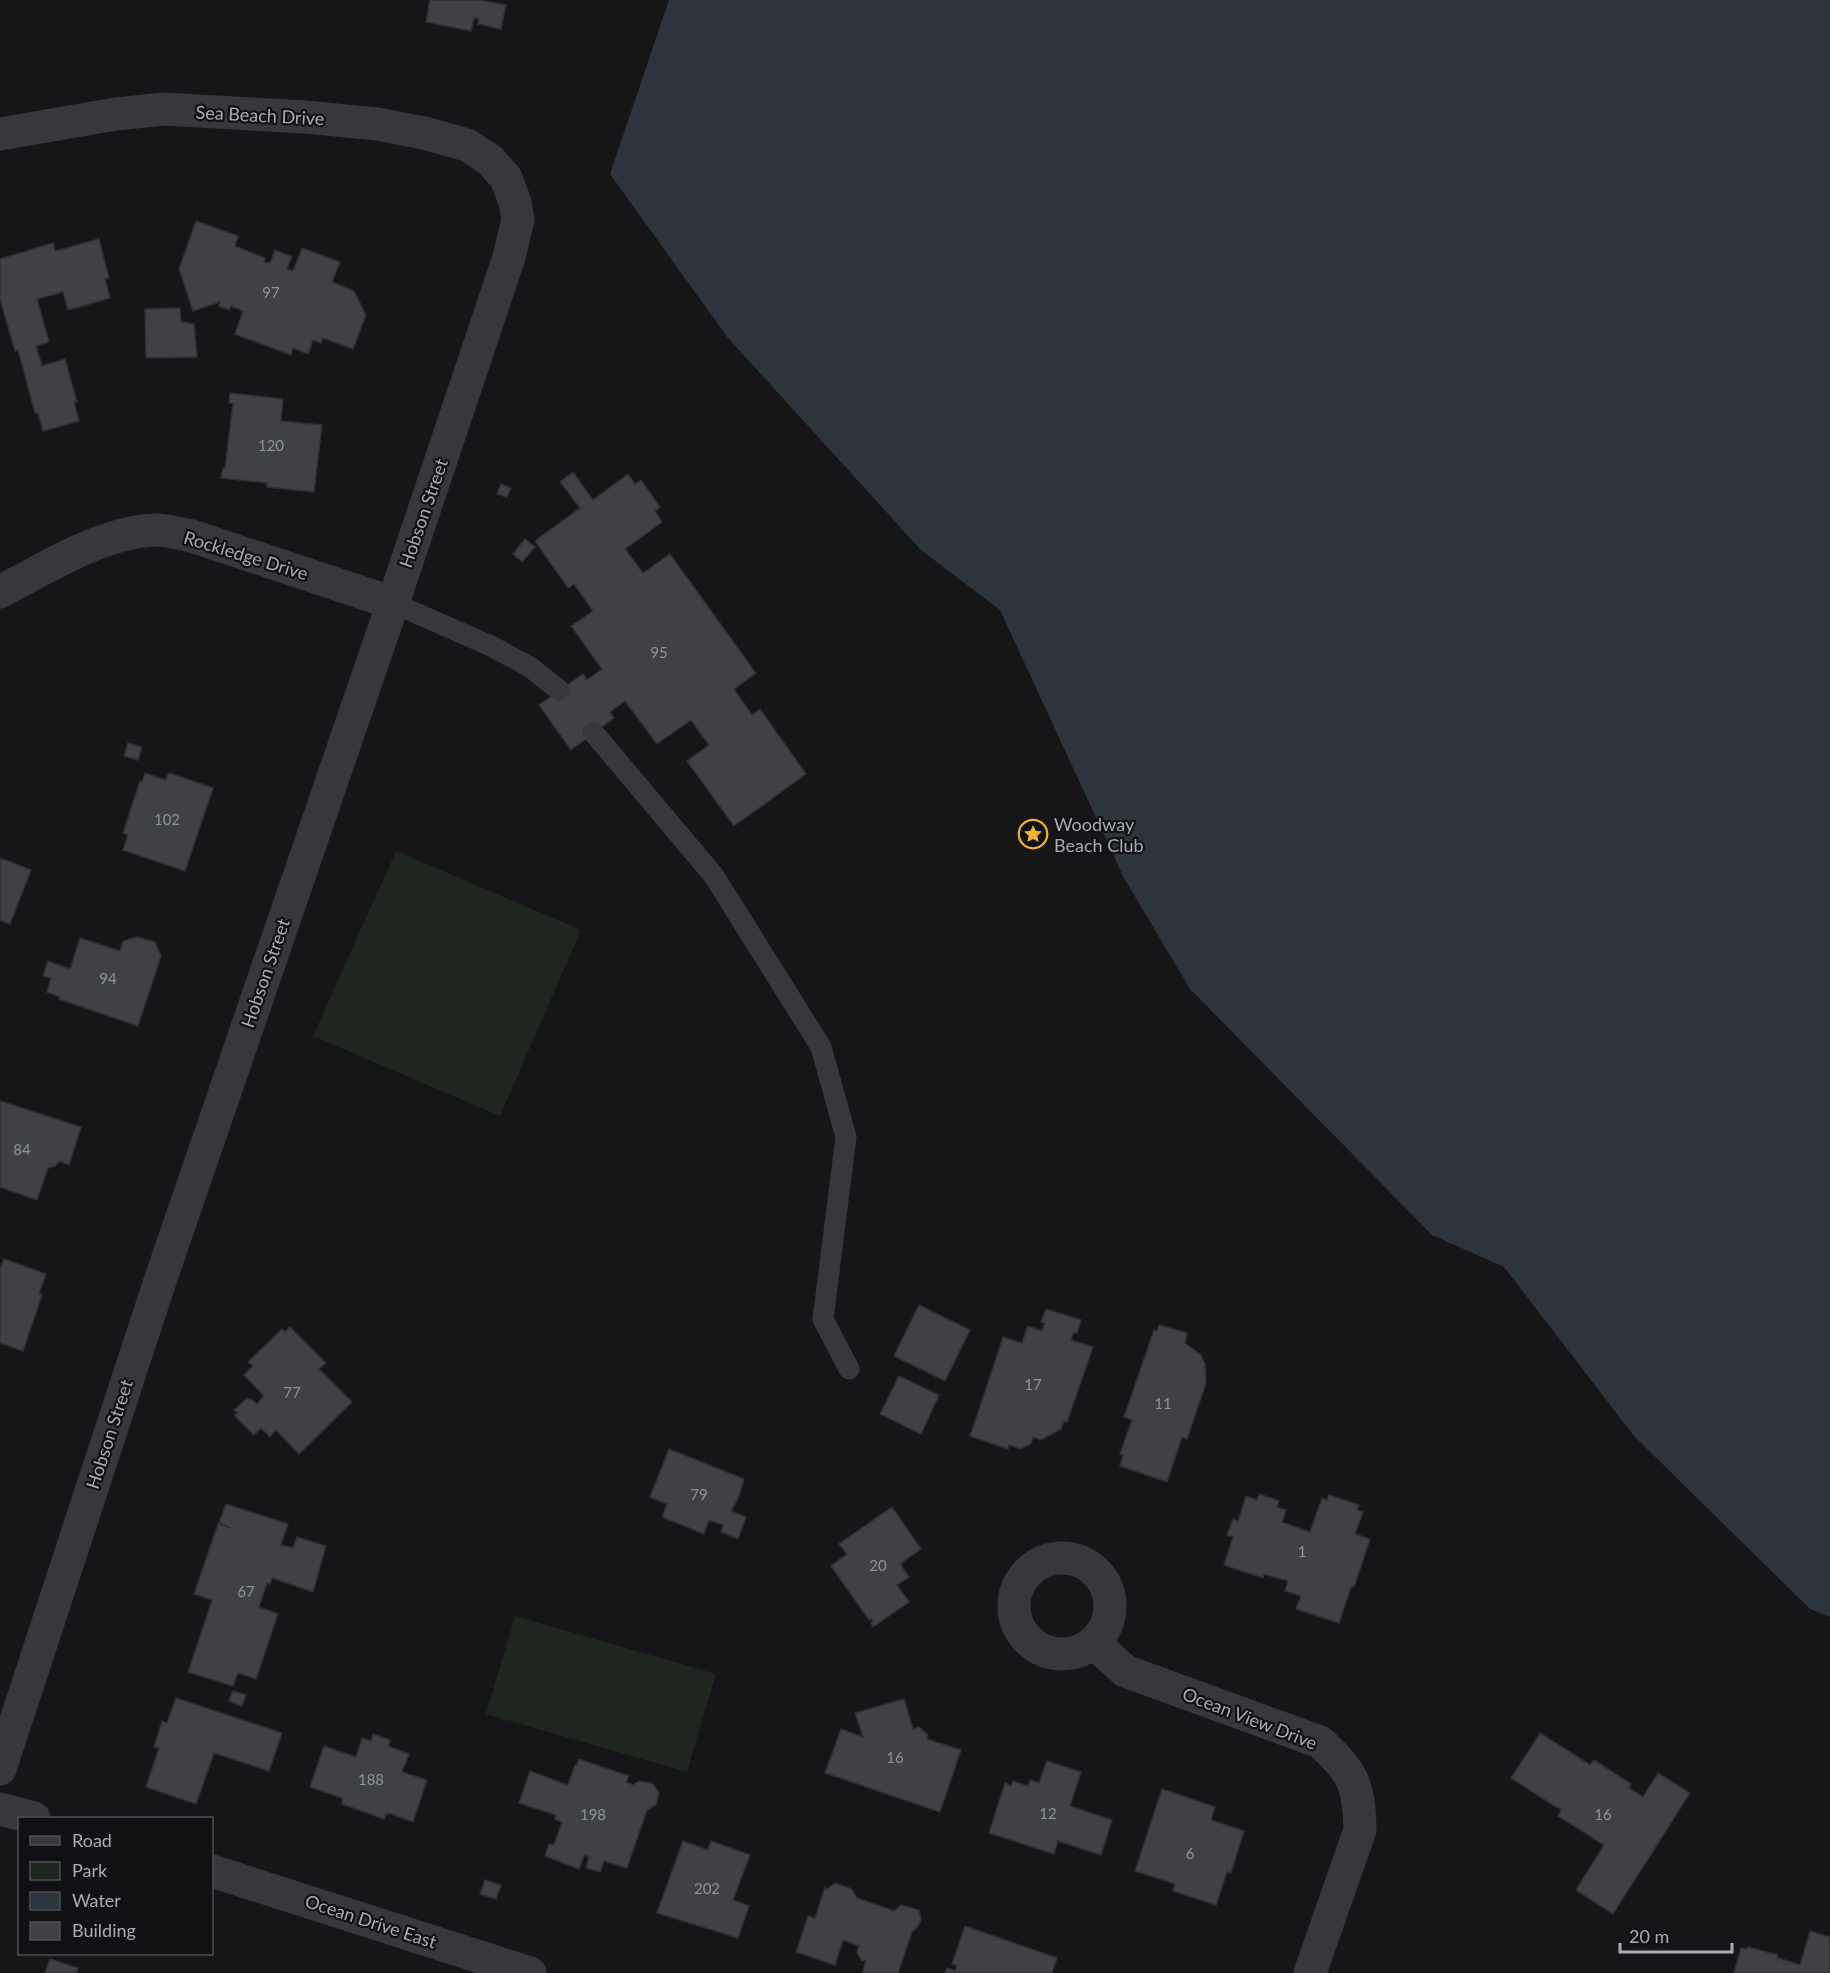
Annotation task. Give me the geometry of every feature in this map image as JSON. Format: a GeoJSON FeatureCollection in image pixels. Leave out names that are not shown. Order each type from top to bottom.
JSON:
{"type":"FeatureCollection","features":[{"type":"Feature","properties":{"kind":"street","name":"Sea Beach Drive"},"geometry":{"type":"LineString","coordinates":[[0,134],[116,114],[164,110],[305,117],[377,124],[424,133],[467,145],[490,160],[506,178]]}},
{"type":"Feature","properties":{"kind":"street","name":"Hobson Street"},"geometry":{"type":"LineString","coordinates":[[0,1768],[160,1278],[393,603],[509,257],[518,219],[515,202],[506,178]]}},
{"type":"Feature","properties":{"kind":"street","name":"Rockledge Drive"},"geometry":{"type":"LineString","coordinates":[[0,592],[89,547],[131,533],[157,530],[192,536],[393,603]]}},
{"type":"Feature","properties":{"kind":"street","name":"Ocean View Drive"},"geometry":{"type":"LineString","coordinates":[[1094,1643],[1125,1671],[1320,1742],[1342,1762],[1354,1782],[1359,1807],[1360,1830],[1310,1973]]}},
{"type":"Feature","properties":{"kind":"street"},"geometry":{"type":"LineString","coordinates":[[0,1809],[30,1817]]}},
{"type":"Feature","properties":{"kind":"street","name":"Ocean Drive East"},"geometry":{"type":"LineString","coordinates":[[213,1871],[530,1973]]}},
{"type":"Feature","properties":{"kind":"lane"},"geometry":{"type":"LineString","coordinates":[[393,603],[491,646],[530,667],[559,690]]}},
{"type":"Feature","properties":{"kind":"lane"},"geometry":{"type":"LineString","coordinates":[[593,732],[714,876],[821,1047],[846,1137],[823,1319],[849,1369]]}},
{"type":"Feature","properties":{"kind":"green space"},"geometry":{"type":"Polygon","coordinates":[[[396,851],[581,930],[500,1116],[313,1036],[396,851]]]}},
{"type":"Feature","properties":{"kind":"green space"},"geometry":{"type":"Polygon","coordinates":[[[515,1616],[716,1674],[687,1772],[486,1714],[515,1616]]]}},
{"type":"Feature","properties":{"kind":"water"},"geometry":{"type":"Polygon","coordinates":[[[669,0],[1830,0],[1830,1617],[1810,1609],[1634,1436],[1504,1267],[1432,1235],[1190,989],[1124,878],[1000,610],[921,550],[728,338],[610,174],[669,0]]]}},
{"type":"Feature","properties":{"kind":"building"},"geometry":{"type":"Polygon","coordinates":[[[430,0],[479,0],[506,5],[501,29],[478,24],[479,19],[474,18],[471,31],[426,22],[430,0]]]}},
{"type":"Feature","properties":{"kind":"building"},"geometry":{"type":"Polygon","coordinates":[[[196,221],[238,236],[235,246],[265,258],[264,262],[270,263],[275,250],[292,257],[287,269],[293,271],[302,248],[340,262],[332,282],[354,291],[366,315],[353,349],[323,338],[321,343],[313,340],[308,354],[293,348],[291,355],[235,334],[243,311],[231,306],[229,310],[219,306],[218,301],[193,311],[179,269],[196,221]]]}},
{"type":"Feature","properties":{"kind":"building"},"geometry":{"type":"Polygon","coordinates":[[[99,239],[109,278],[105,279],[110,298],[68,310],[63,292],[37,299],[49,342],[36,346],[42,366],[65,359],[77,402],[74,402],[79,421],[43,431],[38,413],[35,413],[18,350],[15,351],[0,299],[0,259],[53,243],[55,251],[99,239]]]}},
{"type":"Feature","properties":{"kind":"building"},"geometry":{"type":"Polygon","coordinates":[[[180,308],[181,322],[194,324],[197,357],[146,358],[145,309],[180,308]]]}},
{"type":"Feature","properties":{"kind":"building"},"geometry":{"type":"Polygon","coordinates":[[[230,393],[283,399],[281,421],[322,425],[314,492],[267,487],[267,483],[221,478],[223,468],[225,468],[233,403],[229,403],[230,393]]]}},
{"type":"Feature","properties":{"kind":"building"},"geometry":{"type":"Polygon","coordinates":[[[573,472],[593,500],[628,474],[635,484],[641,480],[660,507],[655,511],[662,522],[625,549],[643,573],[670,554],[756,673],[734,689],[752,715],[760,709],[806,774],[734,826],[687,761],[709,745],[691,720],[657,744],[625,701],[610,712],[614,718],[571,750],[539,705],[583,674],[587,680],[602,669],[571,626],[593,611],[574,584],[568,588],[535,541],[580,508],[560,482],[573,472]]]}},
{"type":"Feature","properties":{"kind":"building"},"geometry":{"type":"Polygon","coordinates":[[[501,484],[511,488],[507,497],[497,494],[501,484]]]}},
{"type":"Feature","properties":{"kind":"building"},"geometry":{"type":"Polygon","coordinates":[[[525,539],[535,547],[522,562],[513,554],[525,539]]]}},
{"type":"Feature","properties":{"kind":"building"},"geometry":{"type":"Polygon","coordinates":[[[128,743],[142,747],[138,760],[124,756],[128,743]]]}},
{"type":"Feature","properties":{"kind":"building"},"geometry":{"type":"Polygon","coordinates":[[[145,773],[165,780],[169,773],[213,788],[185,871],[123,850],[128,835],[123,833],[140,781],[142,782],[145,773]]]}},
{"type":"Feature","properties":{"kind":"building"},"geometry":{"type":"Polygon","coordinates":[[[0,858],[31,870],[10,924],[0,920],[0,858]]]}},
{"type":"Feature","properties":{"kind":"building"},"geometry":{"type":"Polygon","coordinates":[[[137,937],[155,942],[161,956],[138,1026],[59,999],[60,997],[47,992],[51,978],[43,976],[48,961],[70,969],[80,938],[120,951],[123,941],[137,937]]]}},
{"type":"Feature","properties":{"kind":"building"},"geometry":{"type":"Polygon","coordinates":[[[0,1101],[81,1127],[69,1165],[60,1161],[48,1168],[37,1200],[0,1187],[0,1101]]]}},
{"type":"Feature","properties":{"kind":"building"},"geometry":{"type":"Polygon","coordinates":[[[4,1259],[46,1274],[39,1294],[42,1295],[23,1351],[0,1343],[0,1269],[4,1259]]]}},
{"type":"Feature","properties":{"kind":"building"},"geometry":{"type":"Polygon","coordinates":[[[919,1305],[970,1330],[945,1381],[894,1356],[919,1305]]]}},
{"type":"Feature","properties":{"kind":"building"},"geometry":{"type":"Polygon","coordinates":[[[1046,1309],[1081,1320],[1077,1333],[1074,1332],[1071,1340],[1093,1347],[1067,1422],[1064,1421],[1061,1429],[1041,1440],[1033,1437],[1031,1444],[1020,1449],[1009,1445],[1008,1449],[970,1436],[1003,1337],[1022,1343],[1028,1326],[1042,1331],[1045,1323],[1041,1322],[1046,1309]]]}},
{"type":"Feature","properties":{"kind":"building"},"geometry":{"type":"Polygon","coordinates":[[[1159,1325],[1187,1333],[1185,1343],[1201,1355],[1205,1364],[1206,1383],[1187,1439],[1182,1437],[1167,1482],[1120,1466],[1123,1455],[1120,1454],[1132,1420],[1124,1417],[1154,1330],[1157,1331],[1159,1325]]]}},
{"type":"Feature","properties":{"kind":"building"},"geometry":{"type":"Polygon","coordinates":[[[290,1327],[326,1363],[319,1369],[352,1402],[299,1454],[276,1430],[270,1437],[261,1428],[254,1435],[234,1415],[238,1413],[234,1410],[247,1398],[257,1404],[264,1396],[244,1375],[253,1366],[248,1362],[282,1329],[285,1332],[290,1327]]]}},
{"type":"Feature","properties":{"kind":"building"},"geometry":{"type":"Polygon","coordinates":[[[899,1376],[939,1395],[921,1434],[880,1414],[899,1376]]]}},
{"type":"Feature","properties":{"kind":"building"},"geometry":{"type":"Polygon","coordinates":[[[669,1449],[744,1479],[738,1499],[731,1511],[746,1517],[738,1539],[721,1532],[723,1525],[709,1520],[704,1534],[662,1517],[667,1504],[650,1497],[669,1449]]]}},
{"type":"Feature","properties":{"kind":"building"},"geometry":{"type":"Polygon","coordinates":[[[1259,1494],[1279,1501],[1277,1507],[1286,1510],[1282,1522],[1310,1532],[1322,1498],[1327,1500],[1329,1495],[1359,1505],[1357,1510],[1363,1512],[1355,1534],[1370,1539],[1339,1623],[1296,1609],[1301,1596],[1285,1591],[1288,1581],[1264,1574],[1263,1578],[1224,1565],[1233,1537],[1227,1535],[1233,1519],[1238,1521],[1246,1496],[1257,1500],[1259,1494]]]}},
{"type":"Feature","properties":{"kind":"building"},"geometry":{"type":"Polygon","coordinates":[[[226,1504],[288,1524],[281,1545],[293,1548],[297,1537],[326,1546],[313,1592],[272,1578],[270,1584],[267,1583],[259,1607],[278,1614],[256,1679],[238,1673],[233,1686],[188,1672],[212,1600],[194,1594],[218,1524],[231,1528],[219,1523],[226,1504]]]}},
{"type":"Feature","properties":{"kind":"building"},"geometry":{"type":"Polygon","coordinates":[[[892,1507],[921,1549],[901,1563],[909,1577],[897,1585],[909,1602],[873,1627],[871,1623],[873,1621],[869,1620],[831,1566],[847,1554],[839,1544],[892,1507]]]}},
{"type":"Feature","properties":{"kind":"building"},"geometry":{"type":"Polygon","coordinates":[[[233,1691],[246,1695],[242,1706],[229,1701],[233,1691]]]}},
{"type":"Feature","properties":{"kind":"building"},"geometry":{"type":"Polygon","coordinates":[[[176,1698],[282,1733],[269,1771],[214,1753],[196,1804],[146,1787],[159,1748],[154,1747],[162,1721],[167,1723],[176,1698]]]}},
{"type":"Feature","properties":{"kind":"building"},"geometry":{"type":"Polygon","coordinates":[[[904,1699],[913,1729],[919,1727],[928,1735],[927,1739],[961,1750],[940,1812],[825,1773],[841,1729],[863,1737],[855,1713],[904,1699]]]}},
{"type":"Feature","properties":{"kind":"building"},"geometry":{"type":"Polygon","coordinates":[[[1540,1733],[1590,1765],[1594,1760],[1631,1784],[1629,1788],[1643,1797],[1658,1773],[1690,1793],[1613,1914],[1576,1890],[1604,1845],[1558,1816],[1561,1810],[1511,1778],[1540,1733]]]}},
{"type":"Feature","properties":{"kind":"building"},"geometry":{"type":"Polygon","coordinates":[[[373,1734],[390,1740],[388,1746],[409,1754],[402,1772],[427,1780],[413,1822],[389,1813],[384,1819],[342,1804],[342,1798],[310,1787],[324,1746],[356,1757],[362,1738],[371,1741],[373,1734]]]}},
{"type":"Feature","properties":{"kind":"building"},"geometry":{"type":"Polygon","coordinates":[[[579,1759],[629,1776],[626,1782],[633,1785],[639,1781],[652,1783],[659,1793],[656,1805],[647,1810],[627,1868],[604,1861],[600,1872],[586,1868],[589,1857],[584,1855],[579,1869],[545,1856],[549,1844],[554,1845],[562,1822],[555,1819],[556,1815],[519,1803],[530,1771],[568,1785],[579,1759]]]}},
{"type":"Feature","properties":{"kind":"building"},"geometry":{"type":"Polygon","coordinates":[[[1047,1761],[1081,1772],[1070,1806],[1112,1820],[1101,1855],[1058,1841],[1054,1854],[989,1833],[1005,1783],[1011,1786],[1013,1781],[1028,1786],[1030,1780],[1039,1783],[1047,1761]]]}},
{"type":"Feature","properties":{"kind":"building"},"geometry":{"type":"Polygon","coordinates":[[[1162,1789],[1215,1807],[1211,1820],[1244,1831],[1231,1873],[1227,1872],[1216,1905],[1173,1891],[1175,1884],[1135,1871],[1162,1789]]]}},
{"type":"Feature","properties":{"kind":"building"},"geometry":{"type":"Polygon","coordinates":[[[683,1841],[708,1850],[711,1841],[750,1855],[733,1900],[749,1906],[738,1938],[657,1913],[683,1841]]]}},
{"type":"Feature","properties":{"kind":"building"},"geometry":{"type":"Polygon","coordinates":[[[485,1880],[501,1885],[496,1899],[480,1894],[485,1880]]]}},
{"type":"Feature","properties":{"kind":"building"},"geometry":{"type":"Polygon","coordinates":[[[835,1883],[852,1889],[857,1898],[894,1911],[901,1905],[919,1910],[921,1920],[912,1932],[898,1973],[862,1973],[866,1961],[861,1960],[857,1952],[859,1946],[843,1940],[835,1965],[796,1952],[808,1916],[815,1918],[825,1887],[827,1889],[835,1883]]]}},
{"type":"Feature","properties":{"kind":"building"},"geometry":{"type":"Polygon","coordinates":[[[965,1926],[1057,1958],[1052,1973],[945,1973],[947,1968],[955,1971],[957,1966],[952,1964],[965,1926]]]}},
{"type":"Feature","properties":{"kind":"building"},"geometry":{"type":"Polygon","coordinates":[[[1810,1931],[1830,1937],[1830,1973],[1734,1973],[1741,1948],[1747,1949],[1748,1947],[1778,1955],[1777,1960],[1779,1958],[1800,1965],[1810,1931]]]}},
{"type":"Feature","properties":{"kind":"building"},"geometry":{"type":"Polygon","coordinates":[[[50,1959],[78,1968],[76,1973],[45,1973],[50,1959]]]}},
{"type":"Feature","properties":{"kind":"place","name":"Woodway Beach Club"},"geometry":{"type":"Point","coordinates":[1033,834]}}]}
